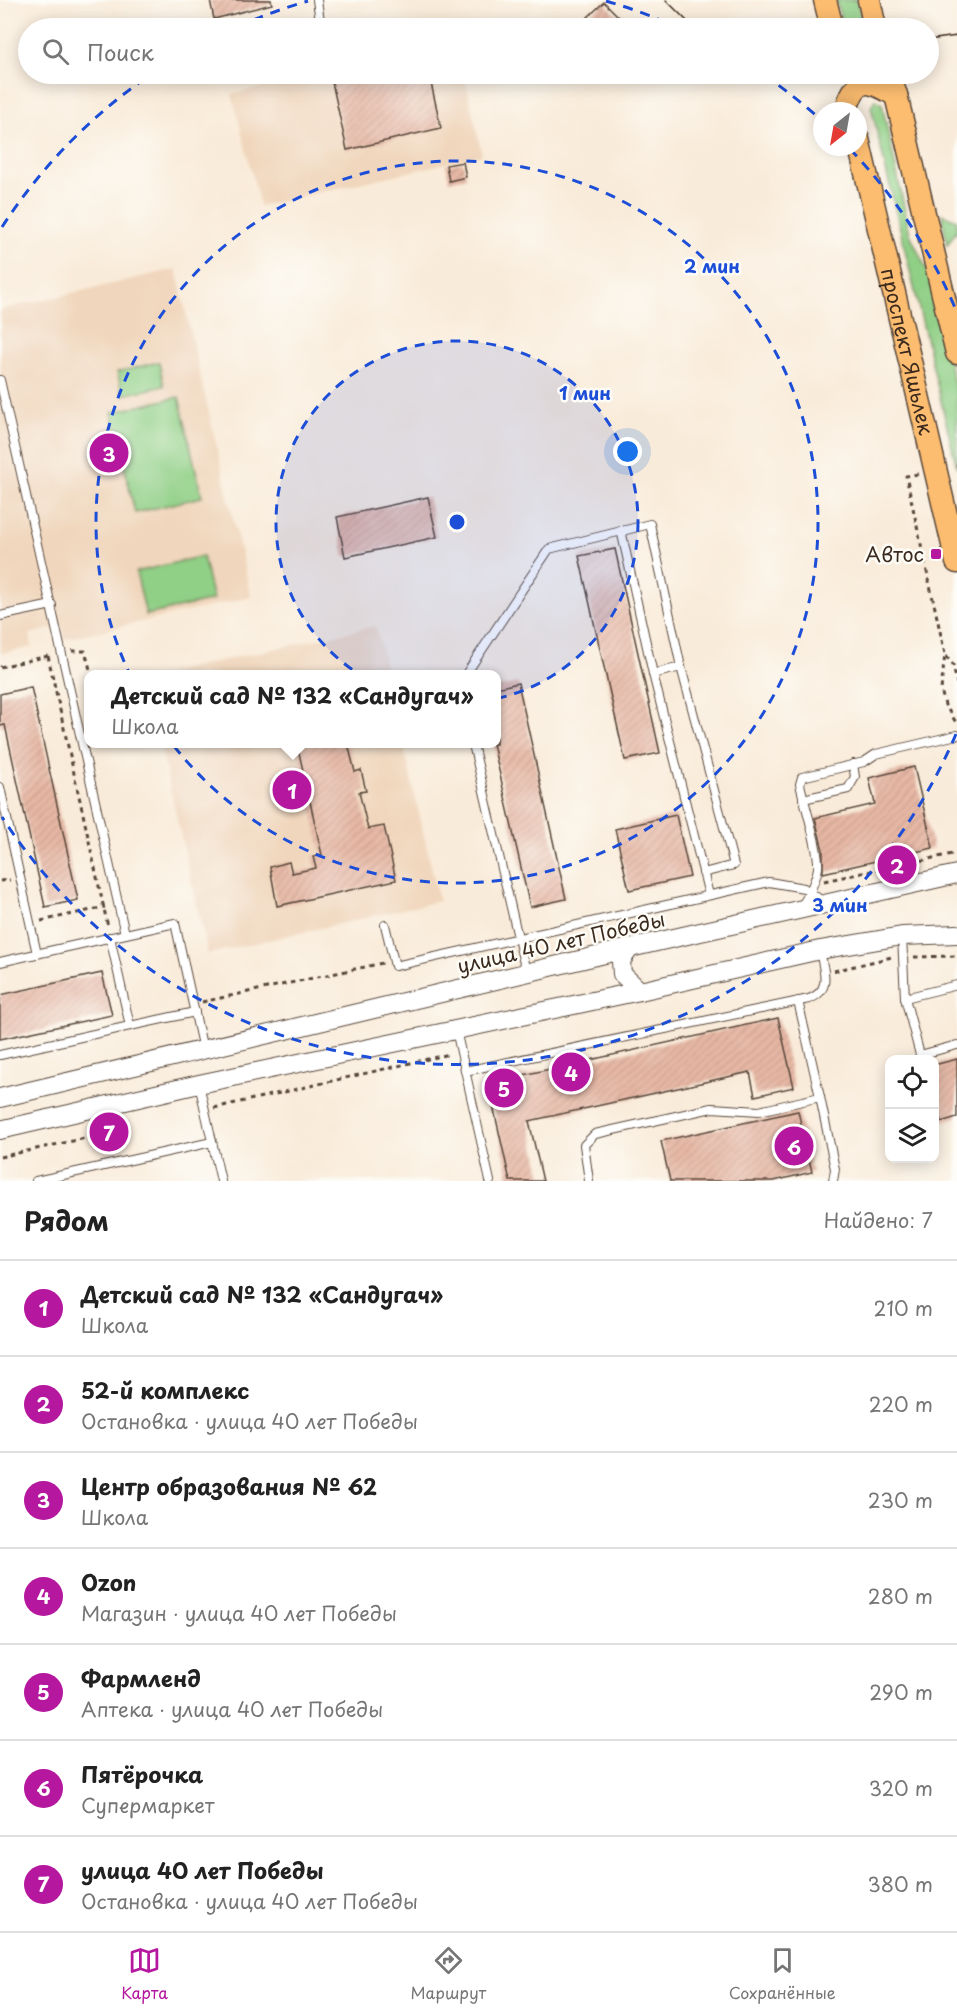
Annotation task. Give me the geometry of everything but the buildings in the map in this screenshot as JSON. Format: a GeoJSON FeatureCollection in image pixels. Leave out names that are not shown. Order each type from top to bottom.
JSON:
{"type":"FeatureCollection","features":[{"type":"Feature","properties":{"kind":"main road"},"geometry":{"type":"LineString","coordinates":[[825,0],[830,18]]}},
{"type":"Feature","properties":{"kind":"main road"},"geometry":{"type":"LineString","coordinates":[[869,0],[873,18]]}},
{"type":"Feature","properties":{"kind":"main road"},"geometry":{"type":"LineString","coordinates":[[845,84],[849,102]]}},
{"type":"Feature","properties":{"kind":"main road"},"geometry":{"type":"LineString","coordinates":[[851,102],[853,90],[861,84]]}},
{"type":"Feature","properties":{"kind":"main road"},"geometry":{"type":"LineString","coordinates":[[873,84],[896,95]]}},
{"type":"Feature","properties":{"kind":"main road"},"geometry":{"type":"LineString","coordinates":[[892,84],[957,353]]}},
{"type":"Feature","properties":{"kind":"main road","name":"проспект Яшьлек"},"geometry":{"type":"LineString","coordinates":[[862,156],[957,562]]}},
{"type":"Feature","properties":{"kind":"street","name":"улица 40 лет Победы"},"geometry":{"type":"LineString","coordinates":[[0,1098],[799,910],[819,898],[957,874]]}},
{"type":"Feature","properties":{"kind":"street"},"geometry":{"type":"LineString","coordinates":[[0,1130],[199,1084],[640,991],[820,950],[902,936],[957,934]]}},
{"type":"Feature","properties":{"kind":"street"},"geometry":{"type":"LineString","coordinates":[[630,948],[621,961],[622,974],[640,991]]}},
{"type":"Feature","properties":{"kind":"lane"},"geometry":{"type":"LineString","coordinates":[[317,0],[320,18]]}},
{"type":"Feature","properties":{"kind":"lane"},"geometry":{"type":"LineString","coordinates":[[0,380],[84,748]]}},
{"type":"Feature","properties":{"kind":"lane"},"geometry":{"type":"LineString","coordinates":[[469,670],[549,549],[650,524],[681,667],[734,865],[703,873]]}},
{"type":"Feature","properties":{"kind":"lane"},"geometry":{"type":"LineString","coordinates":[[621,530],[653,674],[709,895]]}},
{"type":"Feature","properties":{"kind":"lane"},"geometry":{"type":"LineString","coordinates":[[0,616],[52,605]]}},
{"type":"Feature","properties":{"kind":"lane"},"geometry":{"type":"LineString","coordinates":[[653,674],[681,667]]}},
{"type":"Feature","properties":{"kind":"lane"},"geometry":{"type":"LineString","coordinates":[[819,898],[818,864],[800,784],[802,777],[864,762],[876,754],[957,735]]}},
{"type":"Feature","properties":{"kind":"lane"},"geometry":{"type":"LineString","coordinates":[[84,748],[126,934]]}},
{"type":"Feature","properties":{"kind":"lane"},"geometry":{"type":"LineString","coordinates":[[474,748],[516,938],[526,973]]}},
{"type":"Feature","properties":{"kind":"lane"},"geometry":{"type":"LineString","coordinates":[[803,799],[848,789],[855,777],[853,764]]}},
{"type":"Feature","properties":{"kind":"lane"},"geometry":{"type":"LineString","coordinates":[[0,787],[37,954]]}},
{"type":"Feature","properties":{"kind":"lane"},"geometry":{"type":"LineString","coordinates":[[386,925],[395,966],[769,882],[794,884],[819,898]]}},
{"type":"Feature","properties":{"kind":"lane"},"geometry":{"type":"LineString","coordinates":[[0,962],[175,923],[203,1052]]}},
{"type":"Feature","properties":{"kind":"lane"},"geometry":{"type":"LineString","coordinates":[[902,936],[905,998],[920,1055],[957,1045]]}},
{"type":"Feature","properties":{"kind":"lane"},"geometry":{"type":"LineString","coordinates":[[110,937],[130,1026]]}},
{"type":"Feature","properties":{"kind":"lane"},"geometry":{"type":"LineString","coordinates":[[465,1071],[818,996],[826,982],[820,950]]}},
{"type":"Feature","properties":{"kind":"lane"},"geometry":{"type":"LineString","coordinates":[[905,998],[957,985]]}},
{"type":"Feature","properties":{"kind":"lane"},"geometry":{"type":"LineString","coordinates":[[798,1001],[835,1168],[833,1181]]}},
{"type":"Feature","properties":{"kind":"lane"},"geometry":{"type":"LineString","coordinates":[[0,1055],[195,1012]]}},
{"type":"Feature","properties":{"kind":"lane"},"geometry":{"type":"LineString","coordinates":[[456,1030],[490,1181]]}},
{"type":"Feature","properties":{"kind":"lane"},"geometry":{"type":"LineString","coordinates":[[199,1084],[221,1181]]}},
{"type":"Feature","properties":{"kind":"lane"},"geometry":{"type":"LineString","coordinates":[[589,1181],[583,1154],[584,1145],[595,1134],[712,1108],[753,1111],[820,1097]]}},
{"type":"Feature","properties":{"kind":"lane"},"geometry":{"type":"LineString","coordinates":[[36,1181],[212,1142]]}},
{"type":"Feature","properties":{"kind":"path"},"geometry":{"type":"LineString","coordinates":[[906,476],[945,654],[941,690],[945,705],[957,724]]}},
{"type":"Feature","properties":{"kind":"path"},"geometry":{"type":"LineString","coordinates":[[945,654],[953,665],[957,684]]}},
{"type":"Feature","properties":{"kind":"path"},"geometry":{"type":"LineString","coordinates":[[48,656],[110,937]]}},
{"type":"Feature","properties":{"kind":"path"},"geometry":{"type":"LineString","coordinates":[[30,924],[119,904]]}},
{"type":"Feature","properties":{"kind":"path"},"geometry":{"type":"LineString","coordinates":[[824,973],[890,957],[957,956]]}},
{"type":"Feature","properties":{"kind":"path"},"geometry":{"type":"LineString","coordinates":[[205,1110],[461,1052]]}},
{"type":"Feature","properties":{"kind":"path"},"geometry":{"type":"LineString","coordinates":[[0,1157],[130,1128]]}},
{"type":"Feature","properties":{"kind":"shaded area"},"geometry":{"type":"Polygon","coordinates":[[[278,84],[466,84],[482,155],[260,206],[232,94],[278,84]]]}},
{"type":"Feature","properties":{"kind":"shaded area"},"geometry":{"type":"Polygon","coordinates":[[[176,269],[251,597],[65,639],[62,626],[57,627],[30,634],[32,647],[0,654],[0,310],[176,269]]]}},
{"type":"Feature","properties":{"kind":"shaded area"},"geometry":{"type":"Polygon","coordinates":[[[376,626],[386,670],[180,670],[376,626]]]}},
{"type":"Feature","properties":{"kind":"shaded area"},"geometry":{"type":"Polygon","coordinates":[[[161,748],[404,748],[439,901],[208,954],[161,748]]]}},
{"type":"Feature","properties":{"kind":"green space"},"geometry":{"type":"Polygon","coordinates":[[[836,0],[857,0],[862,18],[840,18],[836,0]]]}},
{"type":"Feature","properties":{"kind":"green space"},"geometry":{"type":"Polygon","coordinates":[[[875,99],[882,104],[910,234],[929,275],[957,395],[957,468],[871,107],[875,99]]]}},
{"type":"Feature","properties":{"kind":"green space"},"geometry":{"type":"Polygon","coordinates":[[[942,214],[957,220],[957,230],[947,245],[942,214]]]}},
{"type":"Feature","properties":{"kind":"green space"},"geometry":{"type":"Polygon","coordinates":[[[159,362],[164,386],[123,395],[117,372],[159,362]]]}},
{"type":"Feature","properties":{"kind":"green space"},"geometry":{"type":"Polygon","coordinates":[[[179,397],[202,497],[135,513],[112,412],[179,397]]]}},
{"type":"Feature","properties":{"kind":"green space"},"geometry":{"type":"Polygon","coordinates":[[[203,556],[213,600],[146,615],[136,572],[203,556]]]}},
{"type":"Feature","properties":{"kind":"tram line"},"geometry":{"type":"LineString","coordinates":[[666,0],[684,18]]}},
{"type":"Feature","properties":{"kind":"tram line"},"geometry":{"type":"LineString","coordinates":[[939,38],[957,36]]}},
{"type":"Feature","properties":{"kind":"place","name":"Центр образования № 62"},"geometry":{"type":"Point","coordinates":[109,453]}},
{"type":"Feature","properties":{"kind":"place","name":"Автос"},"geometry":{"type":"Point","coordinates":[936,554]}},
{"type":"Feature","properties":{"kind":"place","name":"Детский сад № 132 «Сандугач»"},"geometry":{"type":"Point","coordinates":[292,790]}},
{"type":"Feature","properties":{"kind":"place","name":"52-й комплекс"},"geometry":{"type":"Point","coordinates":[897,865]}},
{"type":"Feature","properties":{"kind":"place","name":"Ozon"},"geometry":{"type":"Point","coordinates":[571,1072]}},
{"type":"Feature","properties":{"kind":"place","name":"Фармленд"},"geometry":{"type":"Point","coordinates":[504,1088]}},
{"type":"Feature","properties":{"kind":"place","name":"улица 40 лет Победы"},"geometry":{"type":"Point","coordinates":[109,1132]}},
{"type":"Feature","properties":{"kind":"place","name":"Пятёрочка"},"geometry":{"type":"Point","coordinates":[794,1146]}}]}
